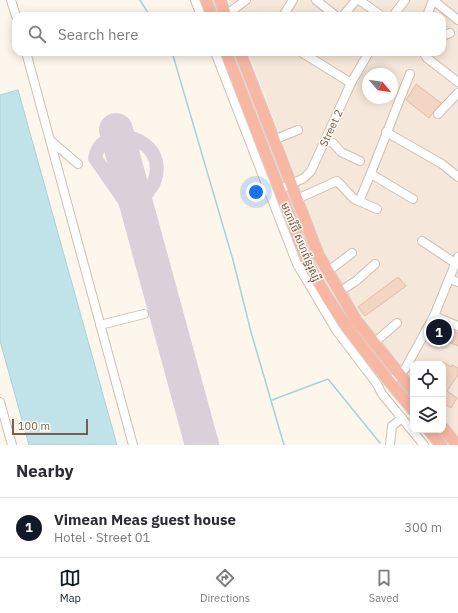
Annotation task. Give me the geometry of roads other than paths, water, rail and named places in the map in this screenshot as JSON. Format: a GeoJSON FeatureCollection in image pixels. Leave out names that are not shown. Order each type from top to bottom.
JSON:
{"type":"FeatureCollection","features":[{"type":"Feature","properties":{"kind":"highway"},"geometry":{"type":"LineString","coordinates":[[206,0],[210,12]]}},
{"type":"Feature","properties":{"kind":"highway"},"geometry":{"type":"LineString","coordinates":[[220,0],[224,12]]}},
{"type":"Feature","properties":{"kind":"highway","name":"មហាវិថី សហព័ន្ធរុស្ស៊ី"},"geometry":{"type":"LineString","coordinates":[[228,56],[279,190],[316,278],[345,326],[410,406]]}},
{"type":"Feature","properties":{"kind":"highway","name":"មហាវិថី សហព័ន្ធរុស្ស៊ី"},"geometry":{"type":"LineString","coordinates":[[242,56],[319,256],[356,320],[410,387]]}},
{"type":"Feature","properties":{"kind":"highway"},"geometry":{"type":"LineString","coordinates":[[446,432],[457,445]]}},
{"type":"Feature","properties":{"kind":"highway"},"geometry":{"type":"LineString","coordinates":[[432,433],[442,445]]}},
{"type":"Feature","properties":{"kind":"street"},"geometry":{"type":"LineString","coordinates":[[12,0],[15,12]]}},
{"type":"Feature","properties":{"kind":"street"},"geometry":{"type":"LineString","coordinates":[[194,0],[199,12]]}},
{"type":"Feature","properties":{"kind":"street"},"geometry":{"type":"LineString","coordinates":[[231,12],[246,0]]}},
{"type":"Feature","properties":{"kind":"street"},"geometry":{"type":"LineString","coordinates":[[286,12],[294,0]]}},
{"type":"Feature","properties":{"kind":"street"},"geometry":{"type":"LineString","coordinates":[[316,0],[331,12]]}},
{"type":"Feature","properties":{"kind":"street"},"geometry":{"type":"LineString","coordinates":[[346,12],[356,0]]}},
{"type":"Feature","properties":{"kind":"street"},"geometry":{"type":"LineString","coordinates":[[359,0],[376,12]]}},
{"type":"Feature","properties":{"kind":"street"},"geometry":{"type":"LineString","coordinates":[[396,12],[405,0]]}},
{"type":"Feature","properties":{"kind":"street"},"geometry":{"type":"LineString","coordinates":[[428,12],[433,0],[458,20]]}},
{"type":"Feature","properties":{"kind":"street"},"geometry":{"type":"LineString","coordinates":[[27,56],[133,445]]}},
{"type":"Feature","properties":{"kind":"street"},"geometry":{"type":"LineString","coordinates":[[217,56],[297,264],[336,330],[424,445]]}},
{"type":"Feature","properties":{"kind":"street"},"geometry":{"type":"LineString","coordinates":[[307,56],[352,83]]}},
{"type":"Feature","properties":{"kind":"street","name":"Street 2"},"geometry":{"type":"LineString","coordinates":[[279,190],[292,186],[311,171],[366,56]]}},
{"type":"Feature","properties":{"kind":"street"},"geometry":{"type":"LineString","coordinates":[[429,56],[458,82]]}},
{"type":"Feature","properties":{"kind":"street"},"geometry":{"type":"LineString","coordinates":[[357,200],[360,199],[371,174],[386,132],[410,74]]}},
{"type":"Feature","properties":{"kind":"street"},"geometry":{"type":"LineString","coordinates":[[438,114],[455,96]]}},
{"type":"Feature","properties":{"kind":"street"},"geometry":{"type":"LineString","coordinates":[[274,140],[298,130]]}},
{"type":"Feature","properties":{"kind":"street"},"geometry":{"type":"LineString","coordinates":[[386,132],[442,164],[458,177]]}},
{"type":"Feature","properties":{"kind":"street"},"geometry":{"type":"LineString","coordinates":[[51,140],[78,164]]}},
{"type":"Feature","properties":{"kind":"street"},"geometry":{"type":"LineString","coordinates":[[326,140],[333,143],[341,152],[360,161]]}},
{"type":"Feature","properties":{"kind":"street"},"geometry":{"type":"LineString","coordinates":[[371,174],[413,199]]}},
{"type":"Feature","properties":{"kind":"street"},"geometry":{"type":"LineString","coordinates":[[297,199],[337,181],[357,200],[377,209]]}},
{"type":"Feature","properties":{"kind":"street"},"geometry":{"type":"LineString","coordinates":[[390,382],[405,369],[434,316],[457,260],[422,241]]}},
{"type":"Feature","properties":{"kind":"street"},"geometry":{"type":"LineString","coordinates":[[328,272],[352,252]]}},
{"type":"Feature","properties":{"kind":"street"},"geometry":{"type":"LineString","coordinates":[[339,292],[356,281],[375,264]]}},
{"type":"Feature","properties":{"kind":"street"},"geometry":{"type":"LineString","coordinates":[[449,279],[458,282]]}},
{"type":"Feature","properties":{"kind":"street"},"geometry":{"type":"LineString","coordinates":[[100,325],[144,314]]}},
{"type":"Feature","properties":{"kind":"street"},"geometry":{"type":"LineString","coordinates":[[434,316],[458,326]]}},
{"type":"Feature","properties":{"kind":"street"},"geometry":{"type":"LineString","coordinates":[[374,343],[397,324]]}},
{"type":"Feature","properties":{"kind":"street"},"geometry":{"type":"LineString","coordinates":[[0,402],[12,445]]}},
{"type":"Feature","properties":{"kind":"street"},"geometry":{"type":"LineString","coordinates":[[390,445],[392,426],[402,418]]}},
{"type":"Feature","properties":{"kind":"water"},"geometry":{"type":"Polygon","coordinates":[[[18,90],[117,445],[29,445],[0,341],[0,95],[18,90]]]}},
{"type":"Feature","properties":{"kind":"waterway"},"geometry":{"type":"LineString","coordinates":[[140,0],[148,12]]}},
{"type":"Feature","properties":{"kind":"waterway"},"geometry":{"type":"LineString","coordinates":[[173,56],[233,260],[251,332],[284,445]]}},
{"type":"Feature","properties":{"kind":"waterway"},"geometry":{"type":"LineString","coordinates":[[272,400],[328,379],[380,443]]}},
{"type":"Feature","properties":{"kind":"place","name":"Vimean Meas guest house"},"geometry":{"type":"Point","coordinates":[439,332]}}]}
